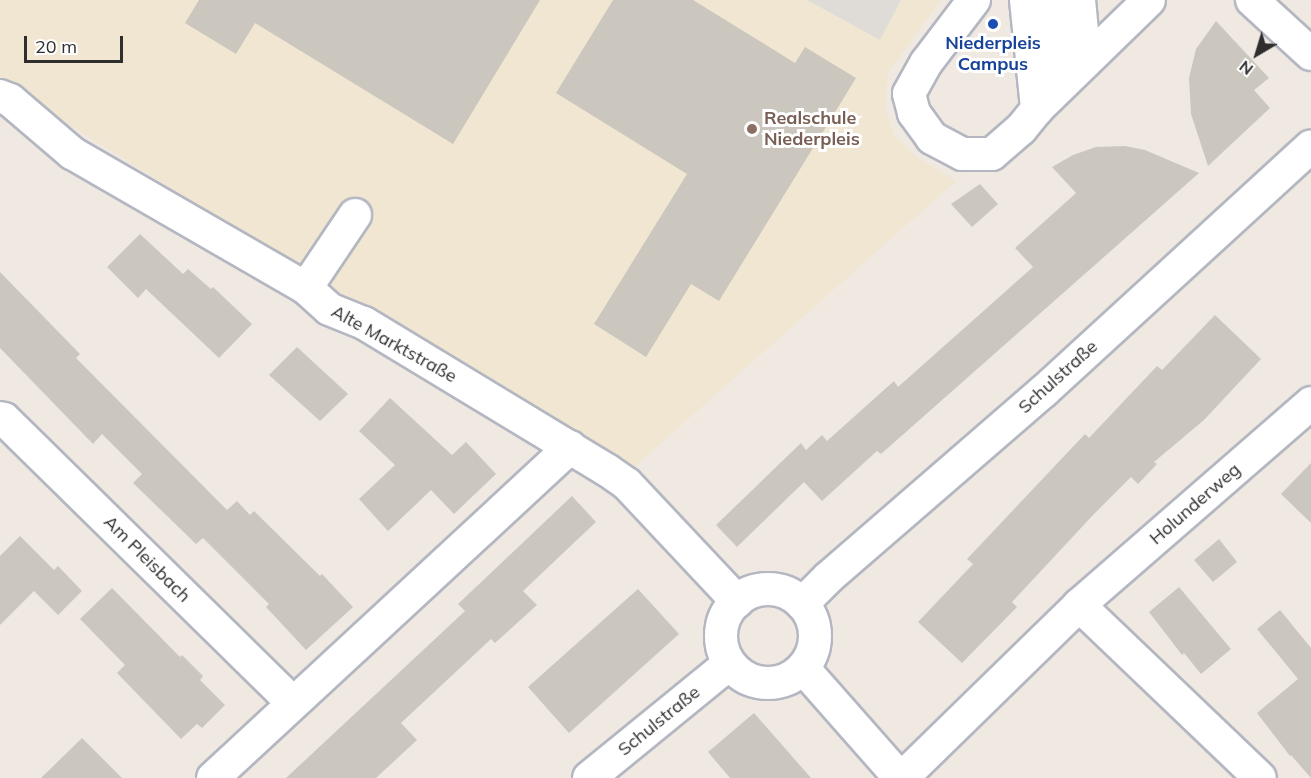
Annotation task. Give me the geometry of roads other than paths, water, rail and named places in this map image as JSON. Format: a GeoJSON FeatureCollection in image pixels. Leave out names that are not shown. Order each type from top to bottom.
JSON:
{"type":"FeatureCollection","features":[{"type":"Feature","properties":{"kind":"street"},"geometry":{"type":"LineString","coordinates":[[974,0],[926,63],[909,94],[914,113],[932,138],[962,154],[992,154],[1021,129],[1048,98],[1149,0]]}},
{"type":"Feature","properties":{"kind":"street"},"geometry":{"type":"LineString","coordinates":[[1026,0],[1048,98]]}},
{"type":"Feature","properties":{"kind":"street"},"geometry":{"type":"LineString","coordinates":[[1048,98],[1051,0]]}},
{"type":"Feature","properties":{"kind":"street"},"geometry":{"type":"LineString","coordinates":[[1079,0],[1085,62]]}},
{"type":"Feature","properties":{"kind":"street"},"geometry":{"type":"LineString","coordinates":[[1252,0],[1311,54]]}},
{"type":"Feature","properties":{"kind":"street","name":"Alte Marktstraße"},"geometry":{"type":"LineString","coordinates":[[0,96],[10,100],[72,153],[306,288],[329,309],[364,323],[627,484],[737,600]]}},
{"type":"Feature","properties":{"kind":"street","name":"Schulstraße"},"geometry":{"type":"LineString","coordinates":[[802,604],[829,577],[1053,383],[1311,146]]}},
{"type":"Feature","properties":{"kind":"street"},"geometry":{"type":"LineString","coordinates":[[306,288],[354,215]]}},
{"type":"Feature","properties":{"kind":"street","name":"Holunderweg"},"geometry":{"type":"LineString","coordinates":[[901,778],[1079,605],[1311,403]]}},
{"type":"Feature","properties":{"kind":"street","name":"Am Pleisbach"},"geometry":{"type":"LineString","coordinates":[[0,418],[4,419],[293,703]]}},
{"type":"Feature","properties":{"kind":"street"},"geometry":{"type":"LineString","coordinates":[[213,778],[570,447]]}},
{"type":"Feature","properties":{"kind":"street"},"geometry":{"type":"LineString","coordinates":[[763,589],[784,593],[802,604],[810,616],[814,636],[810,656],[802,668],[786,680],[765,683],[752,681],[729,664],[720,638],[722,624],[737,600],[763,589]]}},
{"type":"Feature","properties":{"kind":"street"},"geometry":{"type":"LineString","coordinates":[[1079,605],[1260,778]]}},
{"type":"Feature","properties":{"kind":"street","name":"Schulstraße"},"geometry":{"type":"LineString","coordinates":[[589,778],[729,664]]}},
{"type":"Feature","properties":{"kind":"street"},"geometry":{"type":"LineString","coordinates":[[802,668],[901,778]]}},
{"type":"Feature","properties":{"kind":"place","name":"Niederpleis Campus"},"geometry":{"type":"Point","coordinates":[993,24]}},
{"type":"Feature","properties":{"kind":"place","name":"Realschule Niederpleis"},"geometry":{"type":"Point","coordinates":[752,129]}}]}
